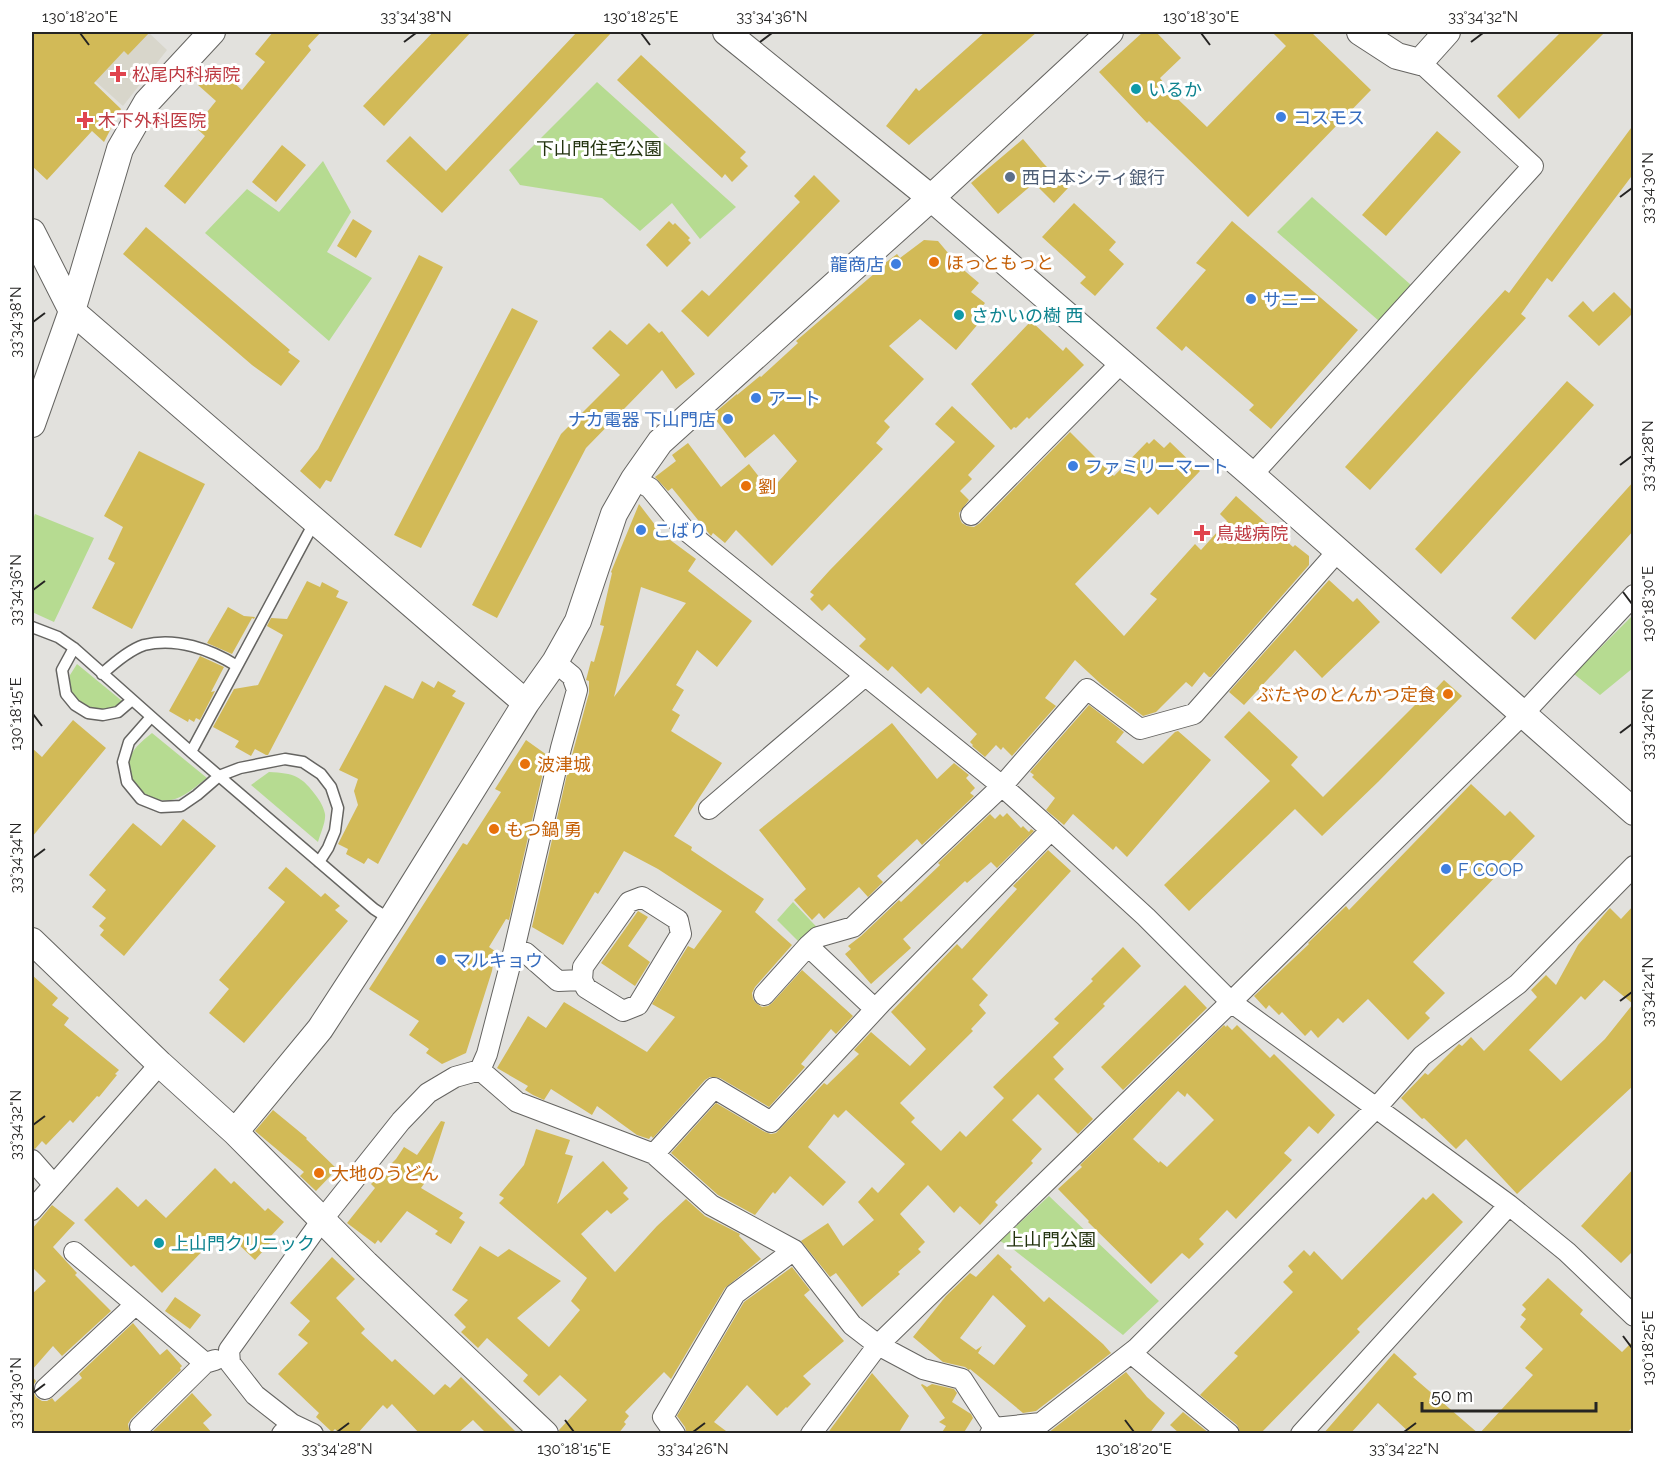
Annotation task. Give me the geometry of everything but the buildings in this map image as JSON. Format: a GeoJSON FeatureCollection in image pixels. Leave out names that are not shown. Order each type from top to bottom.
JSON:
{"type":"FeatureCollection","features":[{"type":"Feature","properties":{"kind":"street"},"geometry":{"type":"LineString","coordinates":[[32,424],[72,311],[120,149],[147,102],[212,32]]}},
{"type":"Feature","properties":{"kind":"street"},"geometry":{"type":"LineString","coordinates":[[726,32],[931,198],[1252,475],[1634,812]]}},
{"type":"Feature","properties":{"kind":"street"},"geometry":{"type":"LineString","coordinates":[[235,1132],[320,1029],[526,703],[555,662],[578,621],[614,514],[634,479],[660,442],[931,198],[1110,32]]}},
{"type":"Feature","properties":{"kind":"street"},"geometry":{"type":"LineString","coordinates":[[1252,475],[1533,166],[1420,62],[1396,56],[1360,32]]}},
{"type":"Feature","properties":{"kind":"street"},"geometry":{"type":"LineString","coordinates":[[1420,62],[1447,32]]}},
{"type":"Feature","properties":{"kind":"street"},"geometry":{"type":"LineString","coordinates":[[32,232],[72,311],[526,703]]}},
{"type":"Feature","properties":{"kind":"street"},"geometry":{"type":"LineString","coordinates":[[972,516],[1121,363]]}},
{"type":"Feature","properties":{"kind":"street"},"geometry":{"type":"LineString","coordinates":[[634,479],[650,488],[684,529],[1002,786],[1146,917],[1230,1002],[1509,1205],[1567,1252],[1634,1316]]}},
{"type":"Feature","properties":{"kind":"street"},"geometry":{"type":"LineString","coordinates":[[764,995],[818,937],[853,927],[1002,786],[1087,689],[1140,729],[1194,714],[1337,552]]}},
{"type":"Feature","properties":{"kind":"street"},"geometry":{"type":"LineString","coordinates":[[811,1434],[878,1345],[1523,714],[1634,595]]}},
{"type":"Feature","properties":{"kind":"street"},"geometry":{"type":"LineString","coordinates":[[313,1434],[287,1429],[255,1395],[230,1363],[229,1350],[321,1220],[401,1120],[428,1093],[455,1077],[480,1070],[488,1054],[577,690],[572,676],[555,662]]}},
{"type":"Feature","properties":{"kind":"street"},"geometry":{"type":"LineString","coordinates":[[709,809],[864,676]]}},
{"type":"Feature","properties":{"kind":"street"},"geometry":{"type":"LineString","coordinates":[[654,1154],[714,1088],[771,1122],[875,1009],[1051,830]]}},
{"type":"Feature","properties":{"kind":"street"},"geometry":{"type":"LineString","coordinates":[[480,1070],[517,1102],[654,1154],[711,1205],[794,1250],[852,1325],[878,1345],[923,1369],[962,1379],[994,1432],[1041,1422],[1131,1353],[1377,1107],[1422,1056],[1518,984],[1634,866]]}},
{"type":"Feature","properties":{"kind":"street"},"geometry":{"type":"LineString","coordinates":[[642,897],[678,920],[681,934],[638,1005],[622,1011],[586,988],[582,980],[583,967],[629,902],[642,897]]}},
{"type":"Feature","properties":{"kind":"street"},"geometry":{"type":"LineString","coordinates":[[32,941],[160,1064],[235,1132],[321,1220],[545,1434]]}},
{"type":"Feature","properties":{"kind":"street"},"geometry":{"type":"LineString","coordinates":[[808,946],[875,1009]]}},
{"type":"Feature","properties":{"kind":"street"},"geometry":{"type":"LineString","coordinates":[[514,950],[526,953],[558,981],[582,980]]}},
{"type":"Feature","properties":{"kind":"street"},"geometry":{"type":"LineString","coordinates":[[32,1210],[160,1064]]}},
{"type":"Feature","properties":{"kind":"street"},"geometry":{"type":"LineString","coordinates":[[32,1160],[54,1185]]}},
{"type":"Feature","properties":{"kind":"street"},"geometry":{"type":"LineString","coordinates":[[1301,1434],[1509,1205]]}},
{"type":"Feature","properties":{"kind":"street"},"geometry":{"type":"LineString","coordinates":[[675,1434],[663,1417],[735,1294],[794,1250]]}},
{"type":"Feature","properties":{"kind":"street"},"geometry":{"type":"LineString","coordinates":[[74,1252],[205,1363]]}},
{"type":"Feature","properties":{"kind":"street"},"geometry":{"type":"LineString","coordinates":[[45,1389],[135,1305]]}},
{"type":"Feature","properties":{"kind":"street"},"geometry":{"type":"LineString","coordinates":[[1131,1353],[1230,1434]]}},
{"type":"Feature","properties":{"kind":"street"},"geometry":{"type":"LineString","coordinates":[[140,1427],[205,1363],[230,1357]]}},
{"type":"Feature","properties":{"kind":"lane"},"geometry":{"type":"LineString","coordinates":[[191,752],[315,520]]}},
{"type":"Feature","properties":{"kind":"lane"},"geometry":{"type":"LineString","coordinates":[[32,627],[58,637],[74,648],[319,862],[374,909],[391,920]]}},
{"type":"Feature","properties":{"kind":"lane"},"geometry":{"type":"LineString","coordinates":[[102,674],[117,660],[143,646],[164,643],[187,644],[223,657],[237,666]]}},
{"type":"Feature","properties":{"kind":"lane"},"geometry":{"type":"LineString","coordinates":[[74,648],[62,670],[66,694],[75,705],[88,713],[103,715],[118,712],[132,700]]}},
{"type":"Feature","properties":{"kind":"lane"},"geometry":{"type":"LineString","coordinates":[[151,717],[129,742],[123,762],[127,782],[141,799],[161,807],[181,806],[219,776],[240,768],[285,759],[303,762],[321,774],[331,787],[338,808],[335,831],[319,862]]}},
{"type":"Feature","properties":{"kind":"shaded area","name":"松尾内科病院"},"geometry":{"type":"Polygon","coordinates":[[[32,32],[148,32],[167,50],[123,106],[66,55],[32,94],[32,32]]]}},
{"type":"Feature","properties":{"kind":"green space","name":"下山門住宅公園"},"geometry":{"type":"Polygon","coordinates":[[[597,82],[736,207],[700,239],[672,203],[640,231],[602,198],[520,185],[509,170],[597,82]]]}},
{"type":"Feature","properties":{"kind":"green space"},"geometry":{"type":"Polygon","coordinates":[[[323,161],[351,212],[327,252],[372,278],[329,341],[205,233],[247,189],[279,212],[323,161]]]}},
{"type":"Feature","properties":{"kind":"green space"},"geometry":{"type":"Polygon","coordinates":[[[1312,197],[1411,285],[1379,321],[1277,232],[1312,197]]]}},
{"type":"Feature","properties":{"kind":"green space"},"geometry":{"type":"Polygon","coordinates":[[[35,514],[94,538],[54,622],[32,612],[32,522],[35,514]]]}},
{"type":"Feature","properties":{"kind":"green space"},"geometry":{"type":"Polygon","coordinates":[[[1633,615],[1633,668],[1600,695],[1574,674],[1633,615]]]}},
{"type":"Feature","properties":{"kind":"green space"},"geometry":{"type":"Polygon","coordinates":[[[77,664],[127,705],[111,709],[97,709],[70,698],[70,675],[77,664]]]}},
{"type":"Feature","properties":{"kind":"green space"},"geometry":{"type":"Polygon","coordinates":[[[152,733],[207,778],[176,799],[164,801],[142,792],[132,780],[128,766],[136,747],[152,733]]]}},
{"type":"Feature","properties":{"kind":"green space"},"geometry":{"type":"Polygon","coordinates":[[[269,772],[285,773],[297,777],[307,784],[318,799],[324,809],[325,817],[318,842],[251,785],[269,772]]]}},
{"type":"Feature","properties":{"kind":"green space"},"geometry":{"type":"Polygon","coordinates":[[[793,902],[829,940],[812,955],[777,920],[793,902]]]}},
{"type":"Feature","properties":{"kind":"green space","name":"上山門公園"},"geometry":{"type":"Polygon","coordinates":[[[1049,1196],[1159,1301],[1123,1335],[1000,1241],[1049,1196]]]}},
{"type":"Feature","properties":{"kind":"place","name":"松尾内科病院"},"geometry":{"type":"Point","coordinates":[118,74]}},
{"type":"Feature","properties":{"kind":"place","name":"いるか"},"geometry":{"type":"Point","coordinates":[1136,89]}},
{"type":"Feature","properties":{"kind":"place","name":"コスモス"},"geometry":{"type":"Point","coordinates":[1281,117]}},
{"type":"Feature","properties":{"kind":"place","name":"木下外科医院"},"geometry":{"type":"Point","coordinates":[85,120]}},
{"type":"Feature","properties":{"kind":"place","name":"西日本シティ銀行"},"geometry":{"type":"Point","coordinates":[1010,177]}},
{"type":"Feature","properties":{"kind":"place","name":"ほっともっと"},"geometry":{"type":"Point","coordinates":[934,262]}},
{"type":"Feature","properties":{"kind":"place","name":"龍商店"},"geometry":{"type":"Point","coordinates":[896,264]}},
{"type":"Feature","properties":{"kind":"place","name":"サニー"},"geometry":{"type":"Point","coordinates":[1251,299]}},
{"type":"Feature","properties":{"kind":"place","name":"さかいの樹 西"},"geometry":{"type":"Point","coordinates":[959,315]}},
{"type":"Feature","properties":{"kind":"place","name":"アート"},"geometry":{"type":"Point","coordinates":[756,398]}},
{"type":"Feature","properties":{"kind":"place","name":"ナカ電器 下山門店"},"geometry":{"type":"Point","coordinates":[728,419]}},
{"type":"Feature","properties":{"kind":"place","name":"ファミリーマート"},"geometry":{"type":"Point","coordinates":[1073,466]}},
{"type":"Feature","properties":{"kind":"place","name":"劉"},"geometry":{"type":"Point","coordinates":[746,486]}},
{"type":"Feature","properties":{"kind":"place","name":"こばり"},"geometry":{"type":"Point","coordinates":[641,530]}},
{"type":"Feature","properties":{"kind":"place","name":"鳥越病院"},"geometry":{"type":"Point","coordinates":[1202,533]}},
{"type":"Feature","properties":{"kind":"place","name":"ぶたやのとんかつ定食"},"geometry":{"type":"Point","coordinates":[1448,694]}},
{"type":"Feature","properties":{"kind":"place","name":"波津城"},"geometry":{"type":"Point","coordinates":[525,764]}},
{"type":"Feature","properties":{"kind":"place","name":"もつ鍋 勇"},"geometry":{"type":"Point","coordinates":[494,829]}},
{"type":"Feature","properties":{"kind":"place","name":"F COOP"},"geometry":{"type":"Point","coordinates":[1446,869]}},
{"type":"Feature","properties":{"kind":"place","name":"マルキョウ"},"geometry":{"type":"Point","coordinates":[441,960]}},
{"type":"Feature","properties":{"kind":"place","name":"大地のうどん"},"geometry":{"type":"Point","coordinates":[319,1173]}},
{"type":"Feature","properties":{"kind":"place","name":"上山門クリニック"},"geometry":{"type":"Point","coordinates":[159,1243]}}]}
